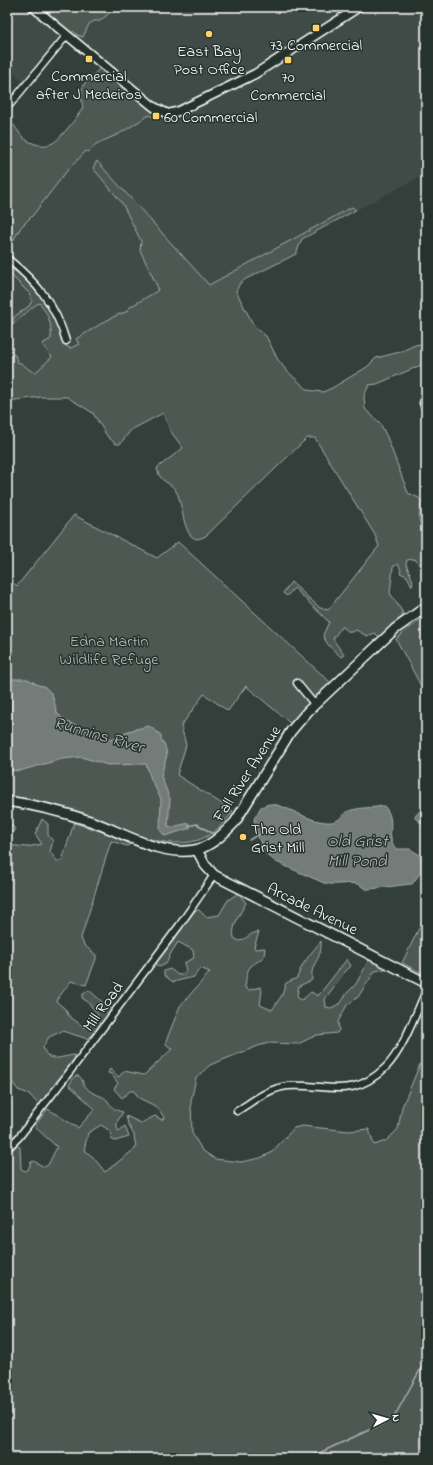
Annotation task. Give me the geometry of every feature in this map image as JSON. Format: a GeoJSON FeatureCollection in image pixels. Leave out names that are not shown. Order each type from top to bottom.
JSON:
{"type":"FeatureCollection","features":[{"type":"Feature","properties":{"kind":"main road","name":"Fall River Avenue"},"geometry":{"type":"LineString","coordinates":[[197,850],[223,834],[235,822],[291,731],[315,705],[395,629],[426,607]]}},
{"type":"Feature","properties":{"kind":"main road"},"geometry":{"type":"LineString","coordinates":[[7,801],[30,804],[72,815],[161,848],[169,850],[197,850]]}},
{"type":"Feature","properties":{"kind":"main road","name":"Arcade Avenue"},"geometry":{"type":"LineString","coordinates":[[197,850],[205,865],[214,875],[426,983]]}},
{"type":"Feature","properties":{"kind":"street"},"geometry":{"type":"LineString","coordinates":[[33,7],[154,107],[168,114],[179,112],[255,74],[360,7]]}},
{"type":"Feature","properties":{"kind":"street"},"geometry":{"type":"LineString","coordinates":[[7,108],[67,35]]}},
{"type":"Feature","properties":{"kind":"street"},"geometry":{"type":"LineString","coordinates":[[7,258],[29,276],[46,297],[62,326],[66,341]]}},
{"type":"Feature","properties":{"kind":"street"},"geometry":{"type":"LineString","coordinates":[[426,397],[423,403],[426,411]]}},
{"type":"Feature","properties":{"kind":"street"},"geometry":{"type":"LineString","coordinates":[[297,683],[315,705]]}},
{"type":"Feature","properties":{"kind":"street","name":"Mill Road"},"geometry":{"type":"LineString","coordinates":[[7,1149],[19,1137],[71,1070],[179,926],[214,875]]}},
{"type":"Feature","properties":{"kind":"street"},"geometry":{"type":"LineString","coordinates":[[237,1112],[268,1091],[288,1086],[349,1089],[370,1079],[387,1066],[402,1042],[426,991]]}},
{"type":"Feature","properties":{"kind":"shaded area"},"geometry":{"type":"Polygon","coordinates":[[[7,7],[34,7],[68,37],[25,84],[7,68],[7,7]]]}},
{"type":"Feature","properties":{"kind":"shaded area"},"geometry":{"type":"Polygon","coordinates":[[[116,7],[426,7],[426,174],[356,210],[352,207],[209,285],[98,161],[93,168],[122,203],[141,241],[139,246],[158,288],[157,291],[130,307],[126,312],[117,315],[82,335],[77,339],[79,344],[71,348],[67,347],[28,281],[19,272],[14,271],[10,266],[8,267],[8,272],[31,295],[32,300],[29,306],[14,317],[19,320],[40,303],[52,327],[51,339],[43,346],[52,357],[36,372],[33,372],[17,362],[15,355],[7,352],[7,250],[10,248],[8,243],[13,241],[21,227],[33,215],[66,172],[86,151],[89,151],[96,144],[119,134],[149,115],[164,114],[68,37],[73,31],[83,36],[89,24],[94,21],[100,21],[105,16],[110,15],[116,7]]]}},
{"type":"Feature","properties":{"kind":"green space"},"geometry":{"type":"Polygon","coordinates":[[[34,7],[116,7],[100,21],[94,21],[89,24],[83,37],[77,35],[73,31],[68,37],[34,7]]]}},
{"type":"Feature","properties":{"kind":"green space"},"geometry":{"type":"Polygon","coordinates":[[[103,64],[164,114],[158,115],[156,119],[149,115],[119,134],[96,144],[89,152],[86,151],[66,172],[33,215],[21,227],[13,241],[8,243],[10,248],[7,250],[7,121],[10,122],[22,136],[30,142],[38,145],[53,143],[65,132],[83,108],[83,86],[103,64]]]}},
{"type":"Feature","properties":{"kind":"green space"},"geometry":{"type":"Polygon","coordinates":[[[97,161],[209,285],[352,207],[356,210],[302,239],[296,254],[246,279],[240,283],[236,291],[254,326],[266,336],[278,360],[287,371],[308,390],[323,392],[367,367],[376,358],[400,352],[415,345],[426,343],[426,363],[377,384],[369,385],[364,396],[365,409],[380,423],[387,437],[408,493],[419,498],[421,501],[419,520],[426,536],[426,561],[419,565],[415,559],[407,560],[406,564],[413,581],[412,586],[407,576],[400,573],[401,570],[398,564],[393,567],[390,593],[403,613],[403,616],[380,638],[375,633],[367,636],[356,630],[349,632],[342,626],[333,639],[344,655],[341,657],[328,645],[324,639],[323,635],[329,622],[294,588],[287,596],[283,593],[291,582],[320,608],[328,610],[379,546],[375,535],[315,438],[307,438],[208,534],[200,539],[194,538],[189,533],[175,489],[163,480],[158,473],[157,468],[183,448],[171,432],[163,413],[131,430],[120,444],[116,444],[107,436],[93,413],[67,397],[42,397],[7,401],[7,352],[15,355],[17,362],[33,372],[36,372],[52,357],[42,344],[51,339],[51,329],[48,316],[40,303],[12,324],[14,317],[29,306],[32,301],[30,298],[31,295],[8,272],[8,267],[12,266],[14,271],[18,272],[52,307],[65,343],[67,347],[71,348],[79,344],[76,339],[104,322],[126,312],[130,307],[157,291],[158,288],[140,250],[141,241],[122,203],[93,168],[97,161]]]}},
{"type":"Feature","properties":{"kind":"green space","name":"Edna Martin Wildlife Refuge"},"geometry":{"type":"Polygon","coordinates":[[[74,515],[157,558],[178,542],[331,683],[290,723],[246,686],[228,711],[204,694],[181,726],[186,745],[177,775],[233,811],[220,827],[203,838],[190,842],[176,843],[160,841],[127,832],[57,806],[36,800],[7,796],[7,578],[17,586],[74,515]]]}},
{"type":"Feature","properties":{"kind":"green space"},"geometry":{"type":"Polygon","coordinates":[[[426,615],[426,686],[422,688],[396,639],[426,615]]]}},
{"type":"Feature","properties":{"kind":"green space"},"geometry":{"type":"Polygon","coordinates":[[[7,810],[10,823],[15,829],[11,835],[7,836],[7,810]]]}},
{"type":"Feature","properties":{"kind":"green space"},"geometry":{"type":"Polygon","coordinates":[[[42,819],[48,824],[48,835],[53,841],[50,852],[57,861],[61,861],[63,857],[74,823],[132,841],[131,844],[127,846],[111,841],[81,938],[84,945],[96,955],[96,959],[86,985],[71,981],[56,1001],[65,1009],[69,1016],[85,1028],[98,1015],[88,1002],[82,998],[83,994],[89,990],[110,1009],[110,1013],[88,1039],[62,1031],[49,1037],[43,1047],[48,1056],[56,1058],[75,1055],[75,1059],[40,1106],[29,1094],[18,1090],[13,1083],[7,1084],[7,845],[27,847],[42,844],[35,834],[42,819]]]}},
{"type":"Feature","properties":{"kind":"green space"},"geometry":{"type":"Polygon","coordinates":[[[237,894],[240,895],[246,903],[235,924],[233,933],[234,938],[239,941],[259,932],[254,947],[255,949],[265,948],[264,956],[251,966],[246,976],[245,988],[249,990],[260,987],[262,990],[260,1005],[272,1010],[282,995],[286,983],[297,978],[304,963],[321,941],[320,953],[313,969],[312,980],[299,986],[297,995],[298,998],[302,1000],[311,992],[318,996],[347,959],[351,966],[343,974],[325,999],[326,1007],[331,1008],[341,1003],[347,993],[356,984],[370,958],[387,966],[385,969],[375,971],[358,997],[347,1005],[338,1022],[339,1030],[337,1033],[317,1035],[298,1044],[269,1043],[258,1046],[210,1065],[196,1078],[191,1101],[192,1133],[202,1150],[215,1159],[241,1162],[260,1158],[271,1153],[294,1128],[302,1126],[349,1131],[369,1129],[374,1145],[386,1141],[398,1129],[402,1107],[426,1050],[426,1458],[7,1458],[7,1154],[17,1145],[20,1147],[21,1169],[25,1171],[28,1170],[31,1162],[34,1161],[44,1167],[48,1165],[57,1147],[36,1128],[36,1124],[48,1109],[78,1128],[95,1109],[69,1085],[75,1076],[79,1076],[84,1085],[93,1093],[103,1097],[112,1107],[123,1112],[117,1122],[117,1129],[119,1131],[125,1126],[129,1137],[115,1141],[111,1139],[110,1131],[101,1125],[88,1133],[84,1150],[93,1157],[105,1172],[136,1148],[134,1135],[128,1124],[126,1116],[141,1123],[155,1116],[162,1120],[164,1117],[157,1107],[139,1098],[134,1091],[130,1091],[122,1098],[114,1089],[118,1083],[111,1074],[108,1073],[110,1069],[119,1077],[124,1071],[144,1075],[172,1049],[166,1044],[166,1041],[180,1006],[210,972],[200,968],[194,977],[173,982],[164,975],[164,971],[170,969],[178,975],[184,974],[186,970],[184,963],[194,958],[193,950],[178,942],[166,964],[159,967],[156,965],[158,957],[196,910],[199,910],[206,917],[219,915],[228,900],[237,894]]]}},
{"type":"Feature","properties":{"kind":"green space"},"geometry":{"type":"Polygon","coordinates":[[[426,914],[426,975],[402,963],[426,914]]]}},
{"type":"Feature","properties":{"kind":"water"},"geometry":{"type":"Polygon","coordinates":[[[7,679],[28,679],[38,685],[44,686],[52,694],[57,713],[65,721],[108,739],[120,737],[128,731],[149,726],[161,735],[167,755],[161,776],[170,799],[168,826],[172,827],[189,823],[190,828],[165,836],[160,830],[161,799],[151,779],[146,764],[108,765],[81,757],[62,759],[19,771],[7,770],[7,679]]]}},
{"type":"Feature","properties":{"kind":"water","name":"Old Grist Mill Pond"},"geometry":{"type":"Polygon","coordinates":[[[269,804],[281,806],[313,819],[327,822],[337,821],[344,814],[352,810],[384,806],[390,817],[391,838],[396,849],[410,849],[420,855],[424,868],[412,884],[365,889],[358,884],[324,883],[276,862],[265,853],[256,832],[254,819],[261,807],[269,804]]]}},
{"type":"Feature","properties":{"kind":"water"},"geometry":{"type":"Polygon","coordinates":[[[426,805],[426,823],[422,824],[414,817],[426,805]]]}},
{"type":"Feature","properties":{"kind":"waterway","name":"Runnins River"},"geometry":{"type":"LineString","coordinates":[[188,826],[197,824],[215,835]]}},
{"type":"Feature","properties":{"kind":"waterway","name":"Runnins River"},"geometry":{"type":"LineString","coordinates":[[249,840],[259,834]]}},
{"type":"Feature","properties":{"kind":"waterway"},"geometry":{"type":"LineString","coordinates":[[317,1458],[317,1454],[393,1419],[426,1359]]}},
{"type":"Feature","properties":{"kind":"place","name":"73 Commercial"},"geometry":{"type":"Point","coordinates":[316,28]}},
{"type":"Feature","properties":{"kind":"place","name":"East Bay Post Office"},"geometry":{"type":"Point","coordinates":[209,34]}},
{"type":"Feature","properties":{"kind":"place","name":"Commercial after J Medeiros"},"geometry":{"type":"Point","coordinates":[89,59]}},
{"type":"Feature","properties":{"kind":"place","name":"70 Commercial"},"geometry":{"type":"Point","coordinates":[288,60]}},
{"type":"Feature","properties":{"kind":"place","name":"60 Commercial"},"geometry":{"type":"Point","coordinates":[156,116]}},
{"type":"Feature","properties":{"kind":"place","name":"The Old Grist Mill"},"geometry":{"type":"Point","coordinates":[243,837]}}]}
